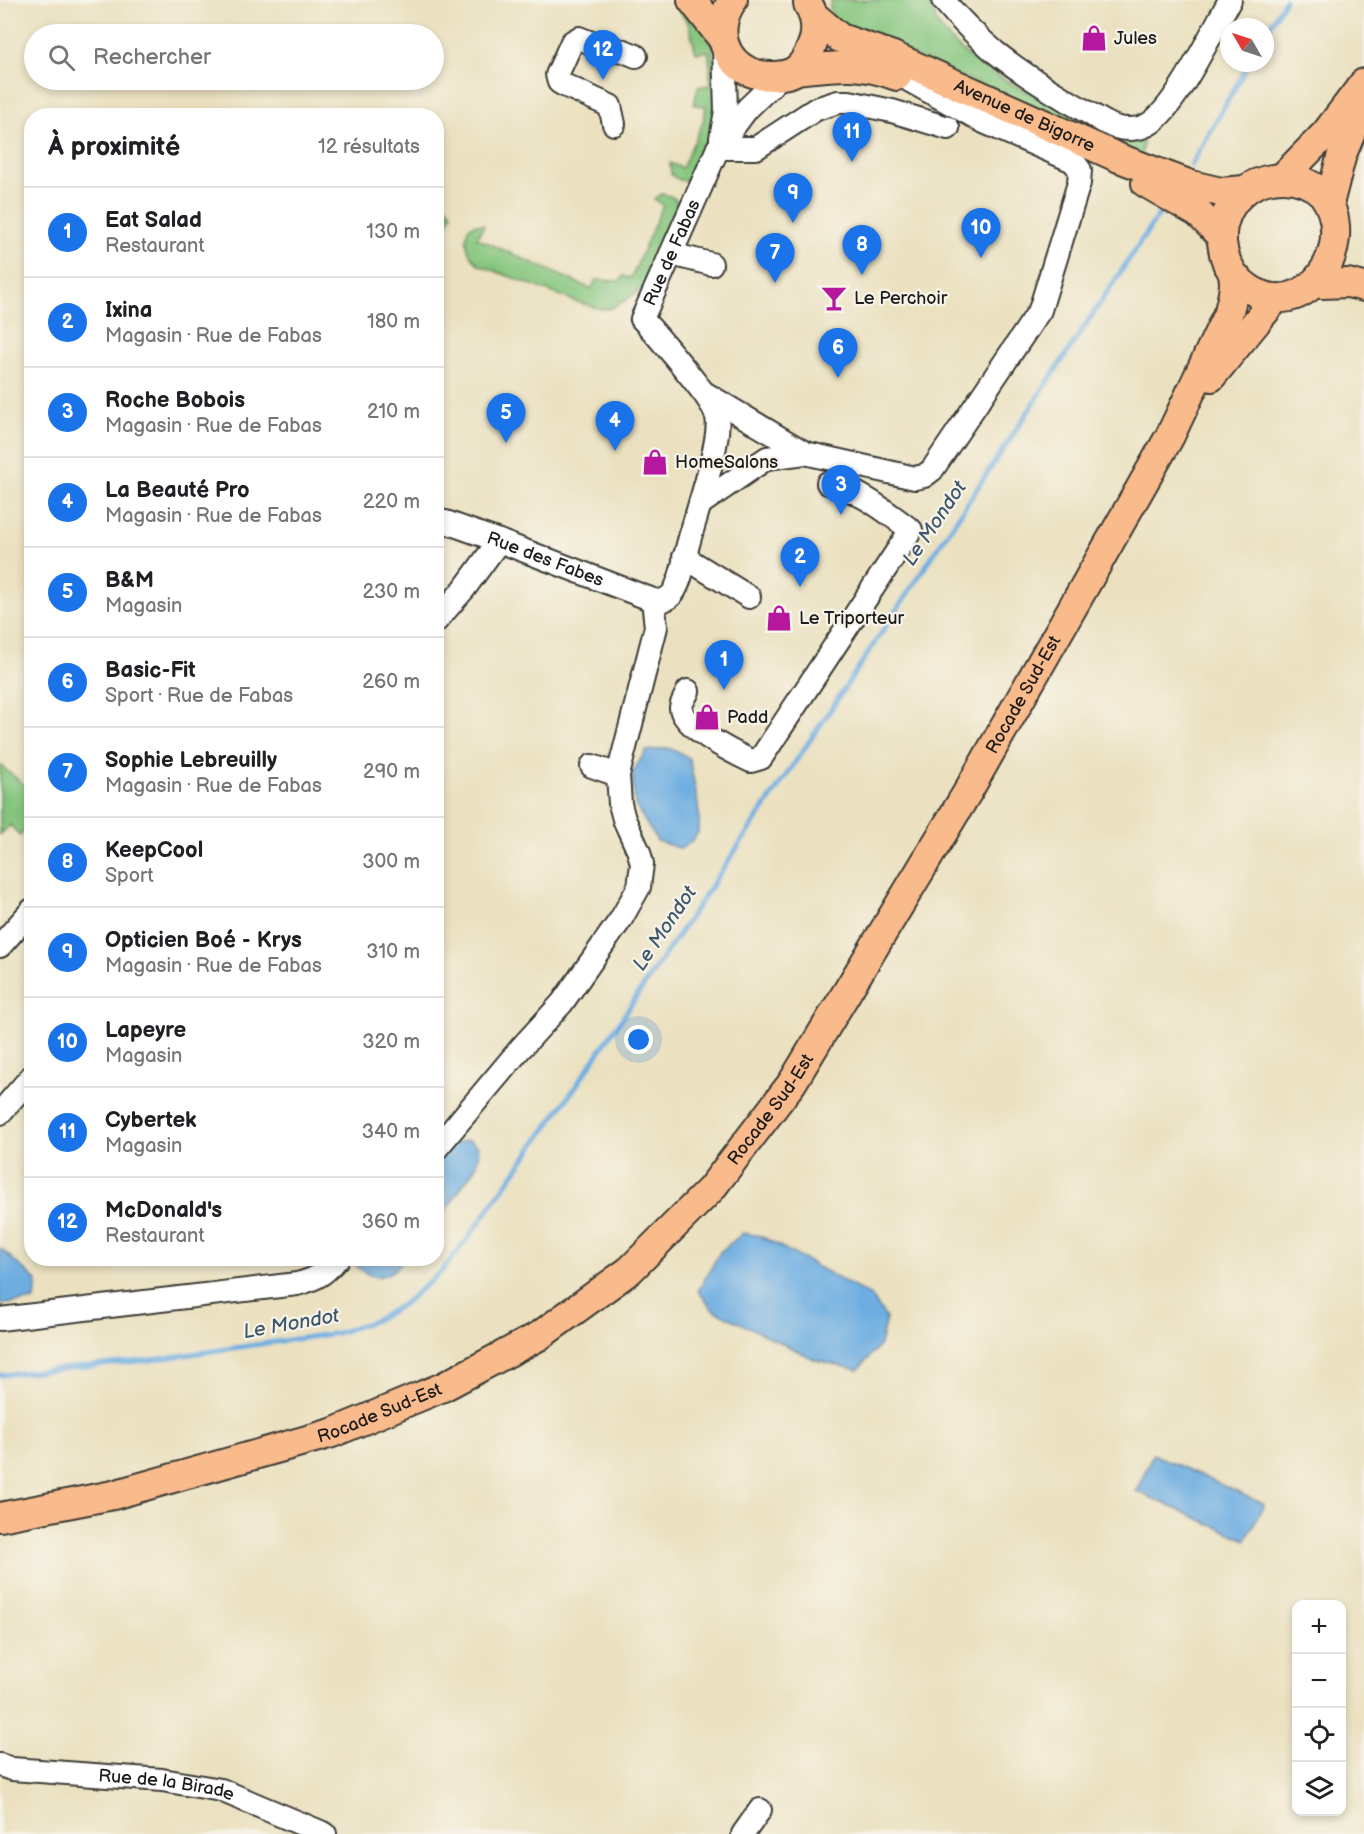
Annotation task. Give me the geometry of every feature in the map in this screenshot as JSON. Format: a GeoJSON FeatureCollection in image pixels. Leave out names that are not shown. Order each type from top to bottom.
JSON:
{"type":"FeatureCollection","features":[{"type":"Feature","properties":{"kind":"main road"},"geometry":{"type":"LineString","coordinates":[[692,0],[723,42]]}},
{"type":"Feature","properties":{"kind":"main road"},"geometry":{"type":"LineString","coordinates":[[723,42],[722,25],[725,12],[733,0]]}},
{"type":"Feature","properties":{"kind":"main road"},"geometry":{"type":"LineString","coordinates":[[788,73],[808,56],[814,43],[816,29],[812,6]]}},
{"type":"Feature","properties":{"kind":"main road","name":"Avenue de Bigorre"},"geometry":{"type":"LineString","coordinates":[[812,6],[840,38],[893,56],[1119,158],[1191,185],[1221,192],[1245,190]]}},
{"type":"Feature","properties":{"kind":"main road","name":"Avenue de Bigorre"},"geometry":{"type":"LineString","coordinates":[[723,42],[730,57],[739,66],[750,73],[763,76],[841,64],[866,67],[910,81],[1038,134],[1149,185],[1198,213],[1222,237]]}},
{"type":"Feature","properties":{"kind":"main road"},"geometry":{"type":"LineString","coordinates":[[1283,177],[1326,133],[1364,83]]}},
{"type":"Feature","properties":{"kind":"main road"},"geometry":{"type":"LineString","coordinates":[[1330,200],[1342,154],[1364,102]]}},
{"type":"Feature","properties":{"kind":"main road"},"geometry":{"type":"LineString","coordinates":[[1283,177],[1309,184],[1330,200],[1350,247],[1322,284],[1308,293],[1292,298],[1276,298],[1252,290],[1233,274],[1223,250],[1222,237],[1223,224],[1228,211],[1245,190],[1269,179],[1283,177]]}},
{"type":"Feature","properties":{"kind":"main road","name":"Rocade Sud-Est"},"geometry":{"type":"LineString","coordinates":[[0,1517],[113,1495],[332,1433],[443,1387],[539,1336],[630,1270],[711,1189],[798,1073],[967,793],[1170,436],[1230,311],[1234,290],[1233,274]]}},
{"type":"Feature","properties":{"kind":"main road"},"geometry":{"type":"LineString","coordinates":[[1322,284],[1348,283],[1364,287]]}},
{"type":"Feature","properties":{"kind":"main road","name":"Rocade Sud-Est"},"geometry":{"type":"LineString","coordinates":[[1170,436],[1221,362],[1276,298]]}},
{"type":"Feature","properties":{"kind":"main road","name":"Rocade Sud-Est"},"geometry":{"type":"LineString","coordinates":[[0,1530],[54,1516],[113,1495]]}},
{"type":"Feature","properties":{"kind":"street"},"geometry":{"type":"LineString","coordinates":[[943,0],[960,20],[994,51],[1026,75],[1060,97],[1116,127],[1136,129],[1149,124],[1165,110],[1179,91],[1230,0]]}},
{"type":"Feature","properties":{"kind":"street"},"geometry":{"type":"LineString","coordinates":[[614,124],[610,106],[559,82],[557,75],[568,48],[579,38],[604,48],[630,54]]}},
{"type":"Feature","properties":{"kind":"street","name":"Rue de Fabas"},"geometry":{"type":"LineString","coordinates":[[653,600],[660,601],[668,598],[680,579],[717,432],[717,416],[705,393],[642,320],[718,148],[726,111],[723,42]]}},
{"type":"Feature","properties":{"kind":"street","name":"Rue de Fabas"},"geometry":{"type":"LineString","coordinates":[[718,148],[747,109],[788,73]]}},
{"type":"Feature","properties":{"kind":"street"},"geometry":{"type":"LineString","coordinates":[[705,393],[805,453],[895,475],[924,477],[932,470],[1040,310],[1079,183],[1080,170],[1073,161],[984,122],[910,81]]}},
{"type":"Feature","properties":{"kind":"street"},"geometry":{"type":"LineString","coordinates":[[718,148],[756,148],[816,109],[838,102],[849,102],[892,111],[948,128]]}},
{"type":"Feature","properties":{"kind":"street"},"geometry":{"type":"LineString","coordinates":[[671,254],[711,264]]}},
{"type":"Feature","properties":{"kind":"street"},"geometry":{"type":"LineString","coordinates":[[700,504],[767,458],[805,453]]}},
{"type":"Feature","properties":{"kind":"street"},"geometry":{"type":"LineString","coordinates":[[688,691],[681,710],[689,724],[734,753],[751,761],[761,758],[911,530],[880,507],[846,487],[828,483]]}},
{"type":"Feature","properties":{"kind":"street","name":"Rue des Fabes"},"geometry":{"type":"LineString","coordinates":[[444,522],[653,600]]}},
{"type":"Feature","properties":{"kind":"street"},"geometry":{"type":"LineString","coordinates":[[444,612],[499,541]]}},
{"type":"Feature","properties":{"kind":"street"},"geometry":{"type":"LineString","coordinates":[[684,557],[749,597]]}},
{"type":"Feature","properties":{"kind":"street"},"geometry":{"type":"LineString","coordinates":[[444,1139],[562,1003],[621,919],[639,887],[642,864],[624,819],[620,804],[618,776],[656,627],[653,600]]}},
{"type":"Feature","properties":{"kind":"street"},"geometry":{"type":"LineString","coordinates":[[592,766],[618,776]]}},
{"type":"Feature","properties":{"kind":"street"},"geometry":{"type":"LineString","coordinates":[[0,946],[24,919]]}},
{"type":"Feature","properties":{"kind":"street"},"geometry":{"type":"LineString","coordinates":[[0,1113],[24,1085]]}},
{"type":"Feature","properties":{"kind":"street"},"geometry":{"type":"LineString","coordinates":[[0,1319],[297,1284],[313,1280],[331,1266]]}},
{"type":"Feature","properties":{"kind":"street","name":"Rue de la Birade"},"geometry":{"type":"LineString","coordinates":[[0,1765],[12,1769],[162,1780],[221,1790],[324,1834]]}},
{"type":"Feature","properties":{"kind":"street"},"geometry":{"type":"LineString","coordinates":[[743,1834],[759,1810]]}},
{"type":"Feature","properties":{"kind":"green space"},"geometry":{"type":"Polygon","coordinates":[[[673,0],[685,0],[713,46],[717,128],[695,176],[686,181],[677,179],[671,174],[670,163],[682,168],[703,122],[706,106],[694,105],[698,87],[710,85],[710,67],[708,51],[696,53],[689,25],[673,0]]]}},
{"type":"Feature","properties":{"kind":"green space"},"geometry":{"type":"Polygon","coordinates":[[[831,0],[930,0],[939,26],[956,45],[978,63],[1033,94],[1143,140],[1142,156],[834,20],[830,8],[831,0]]]}},
{"type":"Feature","properties":{"kind":"green space"},"geometry":{"type":"Polygon","coordinates":[[[662,194],[674,199],[678,203],[679,210],[644,288],[609,309],[600,309],[577,302],[479,265],[467,248],[468,228],[476,224],[484,225],[477,238],[591,289],[596,280],[620,281],[623,276],[631,278],[663,205],[654,199],[662,194]]]}},
{"type":"Feature","properties":{"kind":"green space"},"geometry":{"type":"Polygon","coordinates":[[[446,206],[452,213],[448,223],[444,224],[446,206]]]}},
{"type":"Feature","properties":{"kind":"green space"},"geometry":{"type":"Polygon","coordinates":[[[0,765],[24,784],[24,831],[20,836],[10,825],[0,835],[0,765]]]}},
{"type":"Feature","properties":{"kind":"water"},"geometry":{"type":"Polygon","coordinates":[[[669,748],[689,758],[698,806],[698,832],[681,849],[657,841],[635,805],[632,773],[646,751],[669,748]]]}},
{"type":"Feature","properties":{"kind":"water"},"geometry":{"type":"Polygon","coordinates":[[[469,1140],[479,1147],[477,1165],[444,1213],[444,1153],[451,1144],[469,1140]]]}},
{"type":"Feature","properties":{"kind":"water"},"geometry":{"type":"Polygon","coordinates":[[[743,1233],[761,1236],[871,1296],[886,1318],[880,1345],[858,1370],[816,1360],[713,1310],[698,1291],[720,1252],[743,1233]]]}},
{"type":"Feature","properties":{"kind":"water"},"geometry":{"type":"Polygon","coordinates":[[[0,1248],[37,1281],[35,1300],[0,1305],[0,1248]]]}},
{"type":"Feature","properties":{"kind":"water"},"geometry":{"type":"Polygon","coordinates":[[[357,1266],[398,1266],[388,1274],[377,1277],[357,1266]]]}},
{"type":"Feature","properties":{"kind":"water"},"geometry":{"type":"Polygon","coordinates":[[[1153,1454],[1264,1504],[1246,1540],[1136,1491],[1153,1454]]]}},
{"type":"Feature","properties":{"kind":"waterway"},"geometry":{"type":"LineString","coordinates":[[1274,19],[1285,0]]}},
{"type":"Feature","properties":{"kind":"waterway"},"geometry":{"type":"LineString","coordinates":[[1191,165],[1244,72]]}},
{"type":"Feature","properties":{"kind":"waterway","name":"Le Mondot"},"geometry":{"type":"LineString","coordinates":[[0,1375],[151,1360],[337,1333],[376,1320],[402,1305],[441,1272],[466,1241],[576,1086],[823,721],[1161,211]]}},
{"type":"Feature","properties":{"kind":"place","name":"Jules"},"geometry":{"type":"Point","coordinates":[1094,38]}},
{"type":"Feature","properties":{"kind":"place","name":"McDonald's"},"geometry":{"type":"Point","coordinates":[603,80]}},
{"type":"Feature","properties":{"kind":"place","name":"Cybertek"},"geometry":{"type":"Point","coordinates":[852,162]}},
{"type":"Feature","properties":{"kind":"place","name":"Opticien Boé - Krys"},"geometry":{"type":"Point","coordinates":[793,223]}},
{"type":"Feature","properties":{"kind":"place","name":"Lapeyre"},"geometry":{"type":"Point","coordinates":[981,258]}},
{"type":"Feature","properties":{"kind":"place","name":"KeepCool"},"geometry":{"type":"Point","coordinates":[862,275]}},
{"type":"Feature","properties":{"kind":"place","name":"Sophie Lebreuilly"},"geometry":{"type":"Point","coordinates":[775,283]}},
{"type":"Feature","properties":{"kind":"place","name":"Le Perchoir"},"geometry":{"type":"Point","coordinates":[834,298]}},
{"type":"Feature","properties":{"kind":"place","name":"Basic-Fit"},"geometry":{"type":"Point","coordinates":[838,378]}},
{"type":"Feature","properties":{"kind":"place","name":"B&M"},"geometry":{"type":"Point","coordinates":[506,443]}},
{"type":"Feature","properties":{"kind":"place","name":"La Beauté Pro"},"geometry":{"type":"Point","coordinates":[615,451]}},
{"type":"Feature","properties":{"kind":"place","name":"HomeSalons"},"geometry":{"type":"Point","coordinates":[655,462]}},
{"type":"Feature","properties":{"kind":"place","name":"Roche Bobois"},"geometry":{"type":"Point","coordinates":[841,515]}},
{"type":"Feature","properties":{"kind":"place","name":"Ixina"},"geometry":{"type":"Point","coordinates":[800,587]}},
{"type":"Feature","properties":{"kind":"place","name":"Le Triporteur"},"geometry":{"type":"Point","coordinates":[779,618]}},
{"type":"Feature","properties":{"kind":"place","name":"Eat Salad"},"geometry":{"type":"Point","coordinates":[724,690]}},
{"type":"Feature","properties":{"kind":"place","name":"Padd"},"geometry":{"type":"Point","coordinates":[707,717]}}]}
